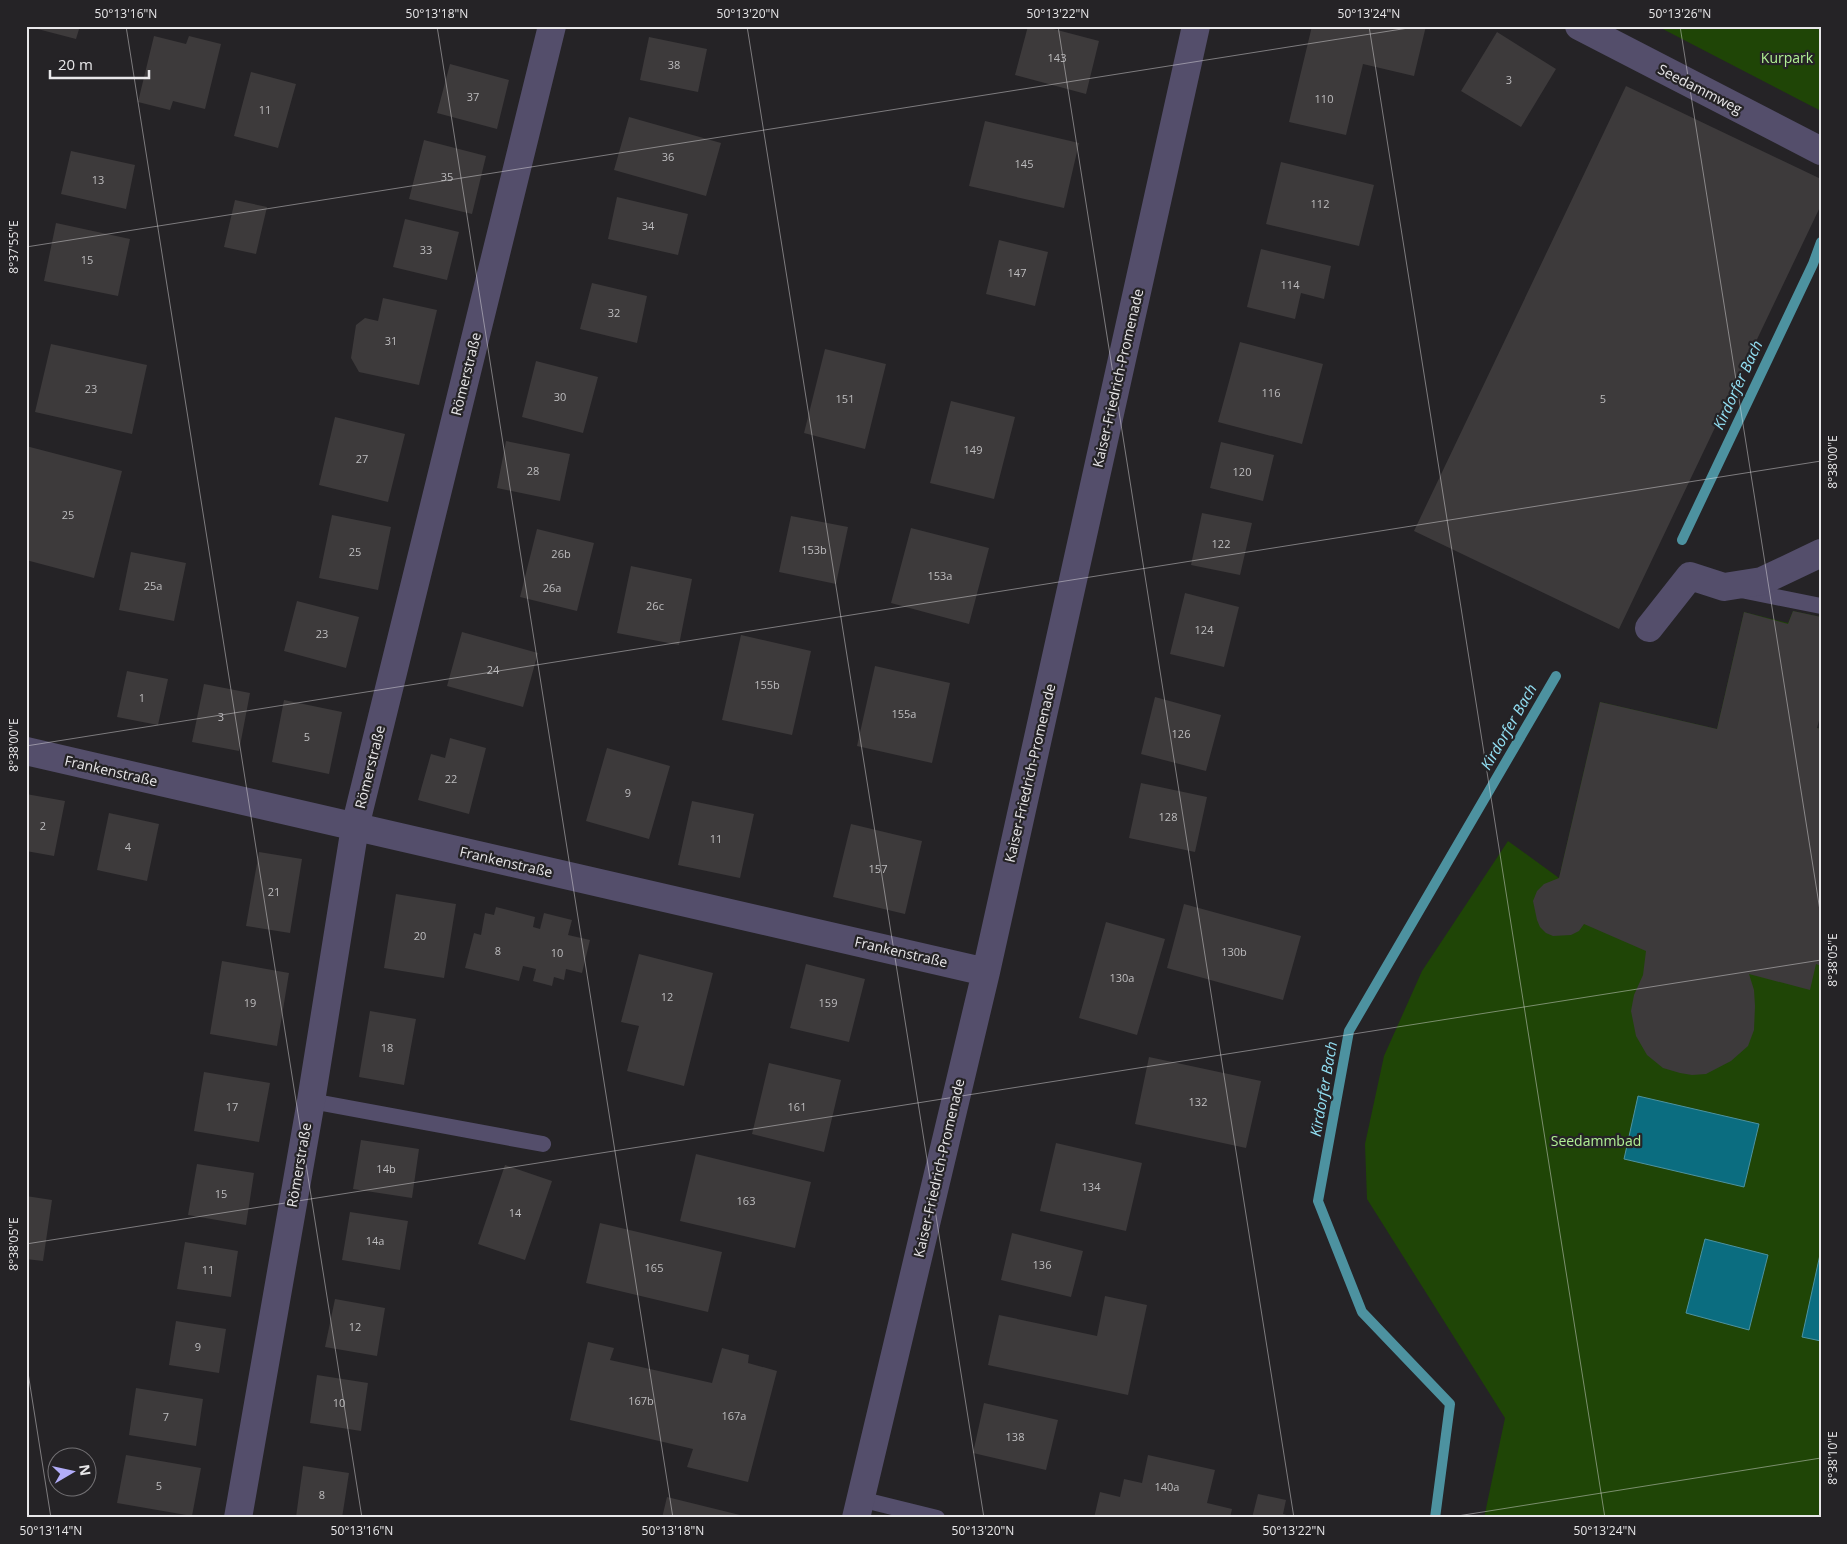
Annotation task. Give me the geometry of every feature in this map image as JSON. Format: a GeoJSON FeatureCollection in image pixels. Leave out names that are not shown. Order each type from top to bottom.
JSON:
{"type":"FeatureCollection","features":[{"type":"Feature","properties":{"kind":"street","name":"Römerstraße"},"geometry":{"type":"LineString","coordinates":[[238,1518],[355,827],[552,26]]}},
{"type":"Feature","properties":{"kind":"street","name":"Kaiser-Friedrich-Promenade"},"geometry":{"type":"LineString","coordinates":[[858,1509],[986,972],[1196,26]]}},
{"type":"Feature","properties":{"kind":"street","name":"Seedammweg"},"geometry":{"type":"LineString","coordinates":[[1579,26],[1821,151]]}},
{"type":"Feature","properties":{"kind":"street"},"geometry":{"type":"LineString","coordinates":[[1649,628],[1690,576],[1724,587],[1762,581],[1821,553]]}},
{"type":"Feature","properties":{"kind":"street","name":"Frankenstraße"},"geometry":{"type":"LineString","coordinates":[[26,751],[986,972]]}},
{"type":"Feature","properties":{"kind":"lane"},"geometry":{"type":"LineString","coordinates":[[1724,587],[1821,606]]}},
{"type":"Feature","properties":{"kind":"lane"},"geometry":{"type":"LineString","coordinates":[[310,1101],[543,1144]]}},
{"type":"Feature","properties":{"kind":"lane"},"geometry":{"type":"LineString","coordinates":[[858,1509],[937,1518]]}},
{"type":"Feature","properties":{"kind":"green space","name":"Kurpark"},"geometry":{"type":"Polygon","coordinates":[[[1657,26],[1821,26],[1821,111],[1657,26]]]}},
{"type":"Feature","properties":{"kind":"green space","name":"Seedammbad"},"geometry":{"type":"Polygon","coordinates":[[[1793,611],[1821,617],[1817,728],[1821,729],[1821,1518],[1484,1518],[1505,1418],[1367,1199],[1365,1144],[1384,1056],[1422,971],[1508,841],[1559,878],[1600,702],[1717,729],[1744,612],[1788,623],[1793,611]]]}},
{"type":"Feature","properties":{"kind":"water"},"geometry":{"type":"Polygon","coordinates":[[[1638,1096],[1759,1124],[1744,1187],[1624,1159],[1638,1096]]]}},
{"type":"Feature","properties":{"kind":"water"},"geometry":{"type":"Polygon","coordinates":[[[1705,1239],[1768,1255],[1749,1330],[1686,1313],[1705,1239]]]}},
{"type":"Feature","properties":{"kind":"water"},"geometry":{"type":"Polygon","coordinates":[[[1821,1250],[1821,1341],[1802,1337],[1821,1250]]]}},
{"type":"Feature","properties":{"kind":"building"},"geometry":{"type":"Polygon","coordinates":[[[26,26],[80,26],[76,39],[26,26]]]}},
{"type":"Feature","properties":{"kind":"building"},"geometry":{"type":"Polygon","coordinates":[[[1028,26],[1042,26],[1099,41],[1086,94],[1015,75],[1028,26]]]}},
{"type":"Feature","properties":{"kind":"building"},"geometry":{"type":"Polygon","coordinates":[[[1312,26],[1426,26],[1414,76],[1363,64],[1346,135],[1289,122],[1312,26]]]}},
{"type":"Feature","properties":{"kind":"building"},"geometry":{"type":"Polygon","coordinates":[[[1497,32],[1556,69],[1521,127],[1461,91],[1497,32]]]}},
{"type":"Feature","properties":{"kind":"building"},"geometry":{"type":"Polygon","coordinates":[[[154,36],[186,44],[189,36],[221,44],[205,109],[173,101],[170,110],[138,102],[154,36]]]}},
{"type":"Feature","properties":{"kind":"building"},"geometry":{"type":"Polygon","coordinates":[[[649,37],[707,49],[698,92],[640,80],[649,37]]]}},
{"type":"Feature","properties":{"kind":"building"},"geometry":{"type":"Polygon","coordinates":[[[450,64],[509,80],[497,129],[437,113],[450,64]]]}},
{"type":"Feature","properties":{"kind":"building"},"geometry":{"type":"Polygon","coordinates":[[[251,72],[296,84],[278,148],[234,136],[251,72]]]}},
{"type":"Feature","properties":{"kind":"building"},"geometry":{"type":"Polygon","coordinates":[[[1626,86],[1821,179],[1821,205],[1619,629],[1414,531],[1626,86]]]}},
{"type":"Feature","properties":{"kind":"building"},"geometry":{"type":"Polygon","coordinates":[[[629,117],[721,143],[706,196],[614,170],[629,117]]]}},
{"type":"Feature","properties":{"kind":"building"},"geometry":{"type":"Polygon","coordinates":[[[985,121],[1079,143],[1064,208],[969,186],[985,121]]]}},
{"type":"Feature","properties":{"kind":"building"},"geometry":{"type":"Polygon","coordinates":[[[424,140],[486,156],[472,214],[409,199],[424,140]]]}},
{"type":"Feature","properties":{"kind":"building"},"geometry":{"type":"Polygon","coordinates":[[[71,151],[135,165],[126,209],[61,194],[71,151]]]}},
{"type":"Feature","properties":{"kind":"building"},"geometry":{"type":"Polygon","coordinates":[[[1281,162],[1374,185],[1359,246],[1266,224],[1281,162]]]}},
{"type":"Feature","properties":{"kind":"building"},"geometry":{"type":"Polygon","coordinates":[[[617,197],[688,214],[678,255],[608,239],[617,197]]]}},
{"type":"Feature","properties":{"kind":"building"},"geometry":{"type":"Polygon","coordinates":[[[235,200],[267,207],[256,254],[224,247],[235,200]]]}},
{"type":"Feature","properties":{"kind":"building"},"geometry":{"type":"Polygon","coordinates":[[[405,219],[459,232],[447,280],[393,267],[405,219]]]}},
{"type":"Feature","properties":{"kind":"building"},"geometry":{"type":"Polygon","coordinates":[[[56,223],[130,239],[118,296],[44,281],[56,223]]]}},
{"type":"Feature","properties":{"kind":"building"},"geometry":{"type":"Polygon","coordinates":[[[999,240],[1048,252],[1035,306],[986,294],[999,240]]]}},
{"type":"Feature","properties":{"kind":"building"},"geometry":{"type":"Polygon","coordinates":[[[1261,249],[1331,266],[1324,299],[1301,293],[1295,319],[1247,307],[1261,249]]]}},
{"type":"Feature","properties":{"kind":"building"},"geometry":{"type":"Polygon","coordinates":[[[592,283],[647,296],[637,343],[580,329],[592,283]]]}},
{"type":"Feature","properties":{"kind":"building"},"geometry":{"type":"Polygon","coordinates":[[[383,298],[437,310],[419,385],[359,372],[351,358],[356,325],[365,318],[378,321],[383,298]]]}},
{"type":"Feature","properties":{"kind":"building"},"geometry":{"type":"Polygon","coordinates":[[[1240,342],[1323,364],[1302,444],[1218,422],[1240,342]]]}},
{"type":"Feature","properties":{"kind":"building"},"geometry":{"type":"Polygon","coordinates":[[[51,344],[147,365],[132,434],[35,412],[51,344]]]}},
{"type":"Feature","properties":{"kind":"building"},"geometry":{"type":"Polygon","coordinates":[[[825,349],[886,364],[865,449],[804,433],[825,349]]]}},
{"type":"Feature","properties":{"kind":"building"},"geometry":{"type":"Polygon","coordinates":[[[536,361],[598,377],[583,433],[522,417],[536,361]]]}},
{"type":"Feature","properties":{"kind":"building"},"geometry":{"type":"Polygon","coordinates":[[[951,401],[1015,417],[994,499],[930,483],[951,401]]]}},
{"type":"Feature","properties":{"kind":"building"},"geometry":{"type":"Polygon","coordinates":[[[335,417],[405,434],[388,502],[319,485],[335,417]]]}},
{"type":"Feature","properties":{"kind":"building"},"geometry":{"type":"Polygon","coordinates":[[[506,441],[570,454],[560,501],[497,488],[506,441]]]}},
{"type":"Feature","properties":{"kind":"building"},"geometry":{"type":"Polygon","coordinates":[[[1221,442],[1274,455],[1263,501],[1210,488],[1221,442]]]}},
{"type":"Feature","properties":{"kind":"building"},"geometry":{"type":"Polygon","coordinates":[[[26,446],[122,471],[94,578],[26,560],[26,446]]]}},
{"type":"Feature","properties":{"kind":"building"},"geometry":{"type":"Polygon","coordinates":[[[1202,513],[1252,523],[1240,575],[1191,565],[1202,513]]]}},
{"type":"Feature","properties":{"kind":"building"},"geometry":{"type":"Polygon","coordinates":[[[332,515],[391,527],[378,590],[319,578],[332,515]]]}},
{"type":"Feature","properties":{"kind":"building"},"geometry":{"type":"Polygon","coordinates":[[[791,516],[848,527],[836,584],[779,572],[791,516]]]}},
{"type":"Feature","properties":{"kind":"building"},"geometry":{"type":"Polygon","coordinates":[[[911,528],[989,548],[969,624],[891,603],[911,528]]]}},
{"type":"Feature","properties":{"kind":"building"},"geometry":{"type":"Polygon","coordinates":[[[537,529],[594,543],[577,611],[520,597],[537,529]]]}},
{"type":"Feature","properties":{"kind":"building"},"geometry":{"type":"Polygon","coordinates":[[[131,552],[186,563],[174,621],[119,610],[131,552]]]}},
{"type":"Feature","properties":{"kind":"building"},"geometry":{"type":"Polygon","coordinates":[[[631,566],[692,579],[679,645],[617,633],[631,566]]]}},
{"type":"Feature","properties":{"kind":"building"},"geometry":{"type":"Polygon","coordinates":[[[1185,593],[1239,607],[1224,667],[1170,654],[1185,593]]]}},
{"type":"Feature","properties":{"kind":"building"},"geometry":{"type":"Polygon","coordinates":[[[297,601],[359,617],[346,668],[284,651],[297,601]]]}},
{"type":"Feature","properties":{"kind":"building"},"geometry":{"type":"Polygon","coordinates":[[[1793,611],[1821,617],[1821,713],[1817,728],[1821,729],[1821,966],[1816,964],[1810,990],[1749,974],[1754,990],[1755,1006],[1754,1030],[1748,1046],[1731,1061],[1706,1074],[1692,1075],[1680,1073],[1663,1068],[1647,1055],[1636,1036],[1631,1011],[1634,995],[1643,975],[1646,951],[1584,924],[1579,931],[1571,935],[1553,936],[1546,933],[1540,927],[1537,920],[1533,901],[1537,891],[1544,884],[1559,878],[1600,702],[1717,729],[1744,612],[1788,624],[1793,611]]]}},
{"type":"Feature","properties":{"kind":"building"},"geometry":{"type":"Polygon","coordinates":[[[462,632],[538,653],[523,707],[447,686],[462,632]]]}},
{"type":"Feature","properties":{"kind":"building"},"geometry":{"type":"Polygon","coordinates":[[[741,635],[811,651],[792,735],[722,720],[741,635]]]}},
{"type":"Feature","properties":{"kind":"building"},"geometry":{"type":"Polygon","coordinates":[[[875,666],[950,683],[932,763],[857,746],[875,666]]]}},
{"type":"Feature","properties":{"kind":"building"},"geometry":{"type":"Polygon","coordinates":[[[127,671],[168,679],[158,725],[117,717],[127,671]]]}},
{"type":"Feature","properties":{"kind":"building"},"geometry":{"type":"Polygon","coordinates":[[[204,684],[250,693],[239,751],[192,742],[204,684]]]}},
{"type":"Feature","properties":{"kind":"building"},"geometry":{"type":"Polygon","coordinates":[[[1155,697],[1221,715],[1206,771],[1141,754],[1155,697]]]}},
{"type":"Feature","properties":{"kind":"building"},"geometry":{"type":"Polygon","coordinates":[[[284,700],[342,712],[329,774],[272,762],[284,700]]]}},
{"type":"Feature","properties":{"kind":"building"},"geometry":{"type":"Polygon","coordinates":[[[450,738],[486,748],[469,814],[418,800],[431,754],[445,758],[450,738]]]}},
{"type":"Feature","properties":{"kind":"building"},"geometry":{"type":"Polygon","coordinates":[[[607,748],[670,766],[649,839],[586,821],[607,748]]]}},
{"type":"Feature","properties":{"kind":"building"},"geometry":{"type":"Polygon","coordinates":[[[1141,783],[1207,797],[1195,852],[1129,838],[1141,783]]]}},
{"type":"Feature","properties":{"kind":"building"},"geometry":{"type":"Polygon","coordinates":[[[26,794],[65,801],[54,856],[26,851],[26,794]]]}},
{"type":"Feature","properties":{"kind":"building"},"geometry":{"type":"Polygon","coordinates":[[[692,801],[754,814],[740,878],[678,865],[692,801]]]}},
{"type":"Feature","properties":{"kind":"building"},"geometry":{"type":"Polygon","coordinates":[[[109,813],[159,824],[147,881],[97,870],[109,813]]]}},
{"type":"Feature","properties":{"kind":"building"},"geometry":{"type":"Polygon","coordinates":[[[851,824],[922,841],[905,914],[833,897],[851,824]]]}},
{"type":"Feature","properties":{"kind":"building"},"geometry":{"type":"Polygon","coordinates":[[[259,852],[302,859],[290,933],[246,926],[259,852]]]}},
{"type":"Feature","properties":{"kind":"building"},"geometry":{"type":"Polygon","coordinates":[[[396,894],[456,904],[444,978],[384,968],[396,894]]]}},
{"type":"Feature","properties":{"kind":"building"},"geometry":{"type":"Polygon","coordinates":[[[1184,904],[1301,936],[1283,1000],[1167,968],[1184,904]]]}},
{"type":"Feature","properties":{"kind":"building"},"geometry":{"type":"Polygon","coordinates":[[[496,907],[535,917],[533,927],[540,929],[544,913],[572,920],[568,935],[590,940],[582,973],[566,969],[564,980],[554,977],[552,986],[533,981],[536,969],[523,966],[519,981],[465,968],[474,933],[481,935],[485,913],[494,915],[496,907]]]}},
{"type":"Feature","properties":{"kind":"building"},"geometry":{"type":"Polygon","coordinates":[[[1106,922],[1165,939],[1137,1035],[1079,1018],[1106,922]]]}},
{"type":"Feature","properties":{"kind":"building"},"geometry":{"type":"Polygon","coordinates":[[[639,954],[713,973],[684,1086],[627,1071],[639,1026],[621,1022],[639,954]]]}},
{"type":"Feature","properties":{"kind":"building"},"geometry":{"type":"Polygon","coordinates":[[[222,961],[289,973],[277,1046],[210,1034],[222,961]]]}},
{"type":"Feature","properties":{"kind":"building"},"geometry":{"type":"Polygon","coordinates":[[[806,964],[865,979],[849,1042],[790,1028],[806,964]]]}},
{"type":"Feature","properties":{"kind":"building"},"geometry":{"type":"Polygon","coordinates":[[[370,1011],[416,1019],[404,1085],[359,1077],[370,1011]]]}},
{"type":"Feature","properties":{"kind":"building"},"geometry":{"type":"Polygon","coordinates":[[[1149,1057],[1261,1081],[1246,1148],[1135,1124],[1149,1057]]]}},
{"type":"Feature","properties":{"kind":"building"},"geometry":{"type":"Polygon","coordinates":[[[769,1063],[841,1080],[824,1152],[752,1134],[769,1063]]]}},
{"type":"Feature","properties":{"kind":"building"},"geometry":{"type":"Polygon","coordinates":[[[204,1072],[270,1083],[259,1142],[194,1131],[204,1072]]]}},
{"type":"Feature","properties":{"kind":"building"},"geometry":{"type":"Polygon","coordinates":[[[361,1140],[419,1149],[412,1198],[353,1189],[361,1140]]]}},
{"type":"Feature","properties":{"kind":"building"},"geometry":{"type":"Polygon","coordinates":[[[1056,1143],[1142,1163],[1126,1231],[1040,1211],[1056,1143]]]}},
{"type":"Feature","properties":{"kind":"building"},"geometry":{"type":"Polygon","coordinates":[[[696,1154],[811,1182],[795,1248],[680,1221],[696,1154]]]}},
{"type":"Feature","properties":{"kind":"building"},"geometry":{"type":"Polygon","coordinates":[[[197,1164],[254,1173],[246,1225],[188,1215],[197,1164]]]}},
{"type":"Feature","properties":{"kind":"building"},"geometry":{"type":"Polygon","coordinates":[[[505,1165],[552,1181],[525,1260],[478,1244],[505,1165]]]}},
{"type":"Feature","properties":{"kind":"building"},"geometry":{"type":"Polygon","coordinates":[[[26,1196],[52,1200],[43,1261],[26,1259],[26,1196]]]}},
{"type":"Feature","properties":{"kind":"building"},"geometry":{"type":"Polygon","coordinates":[[[350,1212],[408,1221],[400,1270],[342,1260],[350,1212]]]}},
{"type":"Feature","properties":{"kind":"building"},"geometry":{"type":"Polygon","coordinates":[[[600,1223],[722,1252],[708,1312],[586,1283],[600,1223]]]}},
{"type":"Feature","properties":{"kind":"building"},"geometry":{"type":"Polygon","coordinates":[[[1012,1233],[1083,1251],[1071,1297],[1001,1280],[1012,1233]]]}},
{"type":"Feature","properties":{"kind":"building"},"geometry":{"type":"Polygon","coordinates":[[[185,1242],[238,1251],[231,1297],[177,1289],[185,1242]]]}},
{"type":"Feature","properties":{"kind":"building"},"geometry":{"type":"Polygon","coordinates":[[[1105,1296],[1147,1305],[1128,1395],[988,1365],[999,1315],[1097,1336],[1105,1296]]]}},
{"type":"Feature","properties":{"kind":"building"},"geometry":{"type":"Polygon","coordinates":[[[335,1299],[385,1308],[377,1356],[325,1347],[335,1299]]]}},
{"type":"Feature","properties":{"kind":"building"},"geometry":{"type":"Polygon","coordinates":[[[176,1321],[226,1329],[219,1373],[169,1365],[176,1321]]]}},
{"type":"Feature","properties":{"kind":"building"},"geometry":{"type":"Polygon","coordinates":[[[588,1342],[614,1348],[610,1360],[712,1383],[722,1348],[749,1355],[748,1363],[777,1371],[748,1482],[687,1467],[693,1449],[570,1420],[588,1342]]]}},
{"type":"Feature","properties":{"kind":"building"},"geometry":{"type":"Polygon","coordinates":[[[317,1375],[368,1383],[361,1431],[310,1423],[317,1375]]]}},
{"type":"Feature","properties":{"kind":"building"},"geometry":{"type":"Polygon","coordinates":[[[136,1388],[203,1399],[196,1446],[129,1435],[136,1388]]]}},
{"type":"Feature","properties":{"kind":"building"},"geometry":{"type":"Polygon","coordinates":[[[984,1403],[1058,1420],[1046,1470],[973,1453],[984,1403]]]}},
{"type":"Feature","properties":{"kind":"building"},"geometry":{"type":"Polygon","coordinates":[[[126,1455],[201,1468],[192,1516],[117,1503],[126,1455]]]}},
{"type":"Feature","properties":{"kind":"building"},"geometry":{"type":"Polygon","coordinates":[[[1148,1455],[1215,1470],[1207,1503],[1232,1509],[1230,1518],[1094,1518],[1100,1492],[1120,1497],[1124,1479],[1142,1483],[1148,1455]]]}},
{"type":"Feature","properties":{"kind":"building"},"geometry":{"type":"Polygon","coordinates":[[[303,1466],[349,1473],[342,1518],[296,1517],[303,1466]]]}},
{"type":"Feature","properties":{"kind":"building"},"geometry":{"type":"Polygon","coordinates":[[[1258,1494],[1286,1500],[1283,1514],[1297,1518],[1252,1518],[1258,1494]]]}},
{"type":"Feature","properties":{"kind":"building"},"geometry":{"type":"Polygon","coordinates":[[[667,1497],[740,1515],[739,1518],[662,1518],[667,1497]]]}},
{"type":"Feature","properties":{"kind":"waterway","name":"Kirdorfer Bach"},"geometry":{"type":"LineString","coordinates":[[1682,540],[1813,264],[1821,242]]}},
{"type":"Feature","properties":{"kind":"waterway","name":"Kirdorfer Bach"},"geometry":{"type":"LineString","coordinates":[[1435,1518],[1450,1404],[1362,1312],[1318,1201],[1349,1031],[1556,676]]}}]}
